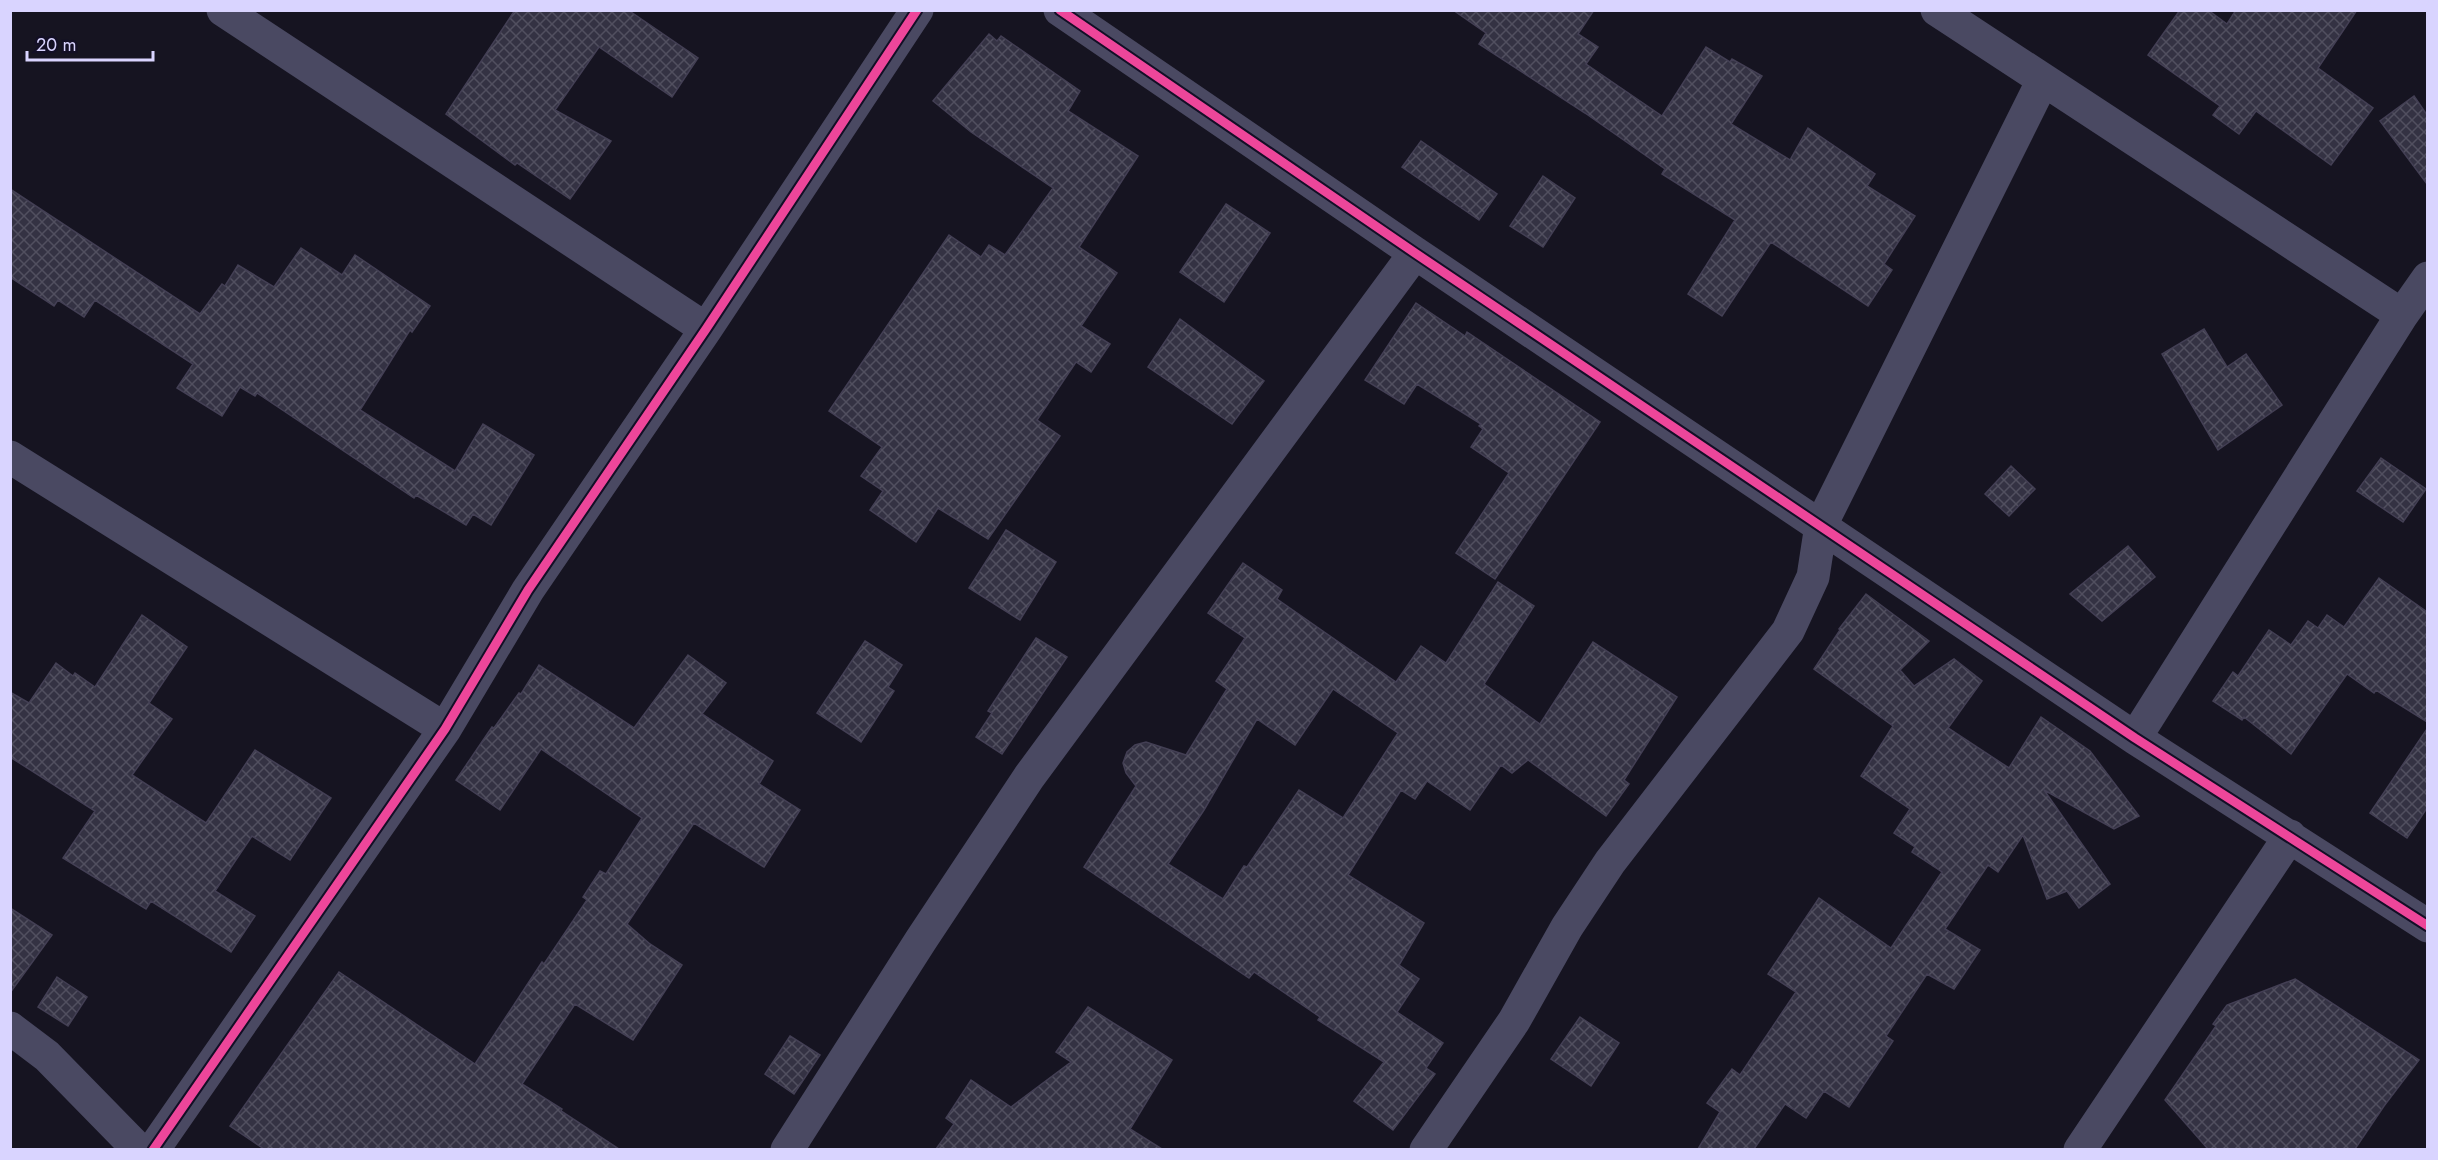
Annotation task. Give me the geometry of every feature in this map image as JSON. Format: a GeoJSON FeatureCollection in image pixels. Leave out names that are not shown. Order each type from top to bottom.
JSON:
{"type":"FeatureCollection","features":[{"type":"Feature","properties":{"kind":"street"},"geometry":{"type":"LineString","coordinates":[[223,10],[706,329]]}},
{"type":"Feature","properties":{"kind":"street"},"geometry":{"type":"LineString","coordinates":[[153,1149],[352,859],[445,729],[528,590],[706,329],[917,10]]}},
{"type":"Feature","properties":{"kind":"street"},"geometry":{"type":"LineString","coordinates":[[1060,10],[1415,253],[2135,738],[2427,926]]}},
{"type":"Feature","properties":{"kind":"street"},"geometry":{"type":"LineString","coordinates":[[1937,10],[2402,315]]}},
{"type":"Feature","properties":{"kind":"street"},"geometry":{"type":"LineString","coordinates":[[1426,1149],[1514,1021],[1567,927],[1610,862],[1788,631],[1813,577],[1821,525],[2043,80]]}},
{"type":"Feature","properties":{"kind":"street"},"geometry":{"type":"LineString","coordinates":[[787,1149],[1029,777],[1415,253]]}},
{"type":"Feature","properties":{"kind":"street"},"geometry":{"type":"LineString","coordinates":[[2135,738],[2427,278]]}},
{"type":"Feature","properties":{"kind":"street"},"geometry":{"type":"LineString","coordinates":[[10,457],[445,729]]}},
{"type":"Feature","properties":{"kind":"street"},"geometry":{"type":"LineString","coordinates":[[2080,1149],[2290,836]]}},
{"type":"Feature","properties":{"kind":"street"},"geometry":{"type":"LineString","coordinates":[[10,1028],[47,1056],[139,1149]]}},
{"type":"Feature","properties":{"kind":"building"},"geometry":{"type":"Polygon","coordinates":[[[515,10],[628,10],[698,58],[672,97],[599,47],[555,110],[611,141],[570,199],[517,163],[515,165],[446,114],[515,10]]]}},
{"type":"Feature","properties":{"kind":"building"},"geometry":{"type":"Polygon","coordinates":[[[1453,10],[1594,10],[1578,34],[1598,47],[1586,64],[1662,116],[1706,47],[1730,62],[1732,59],[1762,76],[1731,124],[1790,160],[1808,128],[1875,174],[1867,186],[1915,216],[1884,264],[1892,270],[1868,306],[1771,242],[1722,316],[1688,294],[1735,220],[1662,174],[1665,169],[1585,113],[1479,44],[1486,33],[1453,10]]]}},
{"type":"Feature","properties":{"kind":"building"},"geometry":{"type":"Polygon","coordinates":[[[2180,10],[2208,10],[2227,24],[2236,10],[2357,10],[2318,68],[2373,108],[2331,165],[2256,111],[2239,134],[2213,115],[2220,106],[2148,55],[2180,10]]]}},
{"type":"Feature","properties":{"kind":"building"},"geometry":{"type":"Polygon","coordinates":[[[989,34],[997,41],[1001,36],[1080,91],[1068,111],[1138,156],[1079,247],[1117,273],[1081,326],[1110,344],[1091,372],[1076,362],[1037,420],[1060,436],[988,539],[938,508],[916,542],[870,510],[883,491],[861,476],[882,447],[829,411],[949,235],[981,257],[989,245],[1005,255],[1053,188],[971,132],[933,101],[989,34]]]}},
{"type":"Feature","properties":{"kind":"building"},"geometry":{"type":"Polygon","coordinates":[[[2414,96],[2427,115],[2427,184],[2380,121],[2414,96]]]}},
{"type":"Feature","properties":{"kind":"building"},"geometry":{"type":"Polygon","coordinates":[[[1421,141],[1497,194],[1479,220],[1402,167],[1421,141]]]}},
{"type":"Feature","properties":{"kind":"building"},"geometry":{"type":"Polygon","coordinates":[[[1543,176],[1575,198],[1543,247],[1510,226],[1543,176]]]}},
{"type":"Feature","properties":{"kind":"building"},"geometry":{"type":"Polygon","coordinates":[[[10,189],[200,314],[222,284],[225,286],[238,265],[274,287],[301,248],[342,275],[355,255],[430,306],[412,332],[410,330],[360,410],[455,471],[483,424],[534,455],[491,525],[473,514],[466,525],[416,495],[414,498],[257,393],[255,396],[240,387],[222,416],[177,388],[193,364],[95,300],[84,317],[58,300],[54,306],[10,277],[10,189]]]}},
{"type":"Feature","properties":{"kind":"building"},"geometry":{"type":"Polygon","coordinates":[[[1226,204],[1270,233],[1224,302],[1180,272],[1226,204]]]}},
{"type":"Feature","properties":{"kind":"building"},"geometry":{"type":"Polygon","coordinates":[[[1416,303],[1465,336],[1467,332],[1600,422],[1495,579],[1456,553],[1509,473],[1471,447],[1483,429],[1479,426],[1481,424],[1417,384],[1404,404],[1365,380],[1416,303]]]}},
{"type":"Feature","properties":{"kind":"building"},"geometry":{"type":"Polygon","coordinates":[[[1180,319],[1264,381],[1232,424],[1148,367],[1180,319]]]}},
{"type":"Feature","properties":{"kind":"building"},"geometry":{"type":"Polygon","coordinates":[[[2204,329],[2227,367],[2246,354],[2282,405],[2218,450],[2162,354],[2204,329]]]}},
{"type":"Feature","properties":{"kind":"building"},"geometry":{"type":"Polygon","coordinates":[[[2381,458],[2426,489],[2403,522],[2357,491],[2381,458]]]}},
{"type":"Feature","properties":{"kind":"building"},"geometry":{"type":"Polygon","coordinates":[[[2011,466],[2035,489],[2009,516],[1985,494],[2011,466]]]}},
{"type":"Feature","properties":{"kind":"building"},"geometry":{"type":"Polygon","coordinates":[[[1006,530],[1056,562],[1020,620],[969,588],[1006,530]]]}},
{"type":"Feature","properties":{"kind":"building"},"geometry":{"type":"Polygon","coordinates":[[[2128,546],[2155,577],[2102,621],[2070,594],[2128,546]]]}},
{"type":"Feature","properties":{"kind":"building"},"geometry":{"type":"Polygon","coordinates":[[[1243,563],[1282,590],[1277,599],[1396,682],[1421,646],[1446,663],[1498,582],[1534,606],[1484,684],[1540,724],[1593,642],[1677,697],[1624,780],[1629,784],[1606,816],[1528,760],[1512,773],[1501,765],[1470,810],[1427,781],[1415,799],[1401,790],[1348,875],[1424,923],[1399,965],[1419,979],[1397,1012],[1443,1043],[1426,1068],[1435,1074],[1393,1130],[1354,1101],[1384,1062],[1318,1020],[1320,1017],[1254,972],[1249,978],[1084,867],[1136,786],[1126,773],[1123,763],[1127,752],[1135,745],[1146,742],[1186,755],[1227,689],[1216,681],[1245,638],[1208,613],[1243,563]],[[1333,689],[1295,745],[1257,719],[1204,810],[1168,864],[1223,899],[1299,790],[1343,818],[1398,733],[1333,689]]]}},
{"type":"Feature","properties":{"kind":"building"},"geometry":{"type":"Polygon","coordinates":[[[2379,578],[2427,612],[2427,722],[2376,690],[2374,693],[2347,674],[2291,754],[2244,717],[2242,720],[2213,701],[2233,672],[2238,676],[2269,630],[2291,645],[2308,621],[2318,628],[2327,615],[2344,627],[2379,578]]]}},
{"type":"Feature","properties":{"kind":"building"},"geometry":{"type":"Polygon","coordinates":[[[1866,594],[1929,641],[1900,670],[1914,686],[1954,659],[1982,681],[1948,728],[2009,768],[2041,717],[2090,751],[2139,816],[2114,829],[2044,790],[2110,884],[2079,908],[2067,891],[2047,899],[2023,835],[1998,872],[1988,865],[1945,929],[1980,950],[1954,989],[1927,974],[1886,1036],[1893,1041],[1849,1107],[1824,1091],[1806,1118],[1785,1104],[1754,1149],[1698,1149],[1720,1112],[1707,1103],[1732,1069],[1740,1075],[1796,992],[1768,974],[1819,898],[1891,948],[1942,872],[1912,852],[1915,847],[1894,833],[1910,809],[1861,776],[1893,726],[1814,669],[1839,629],[1866,594]]]}},
{"type":"Feature","properties":{"kind":"building"},"geometry":{"type":"Polygon","coordinates":[[[142,615],[187,647],[149,703],[172,719],[132,775],[206,823],[255,750],[331,798],[290,860],[252,836],[215,891],[255,916],[231,952],[151,901],[146,909],[63,858],[95,811],[10,757],[10,692],[29,703],[56,663],[73,676],[75,673],[95,687],[142,615]]]}},
{"type":"Feature","properties":{"kind":"building"},"geometry":{"type":"Polygon","coordinates":[[[1036,638],[1067,657],[1002,754],[976,737],[992,713],[988,711],[1036,638]]]}},
{"type":"Feature","properties":{"kind":"building"},"geometry":{"type":"Polygon","coordinates":[[[865,641],[902,665],[888,687],[894,691],[861,742],[817,713],[865,641]]]}},
{"type":"Feature","properties":{"kind":"building"},"geometry":{"type":"Polygon","coordinates":[[[688,655],[726,683],[702,714],[773,761],[759,784],[800,810],[764,867],[694,823],[627,924],[650,944],[682,965],[633,1040],[575,1004],[522,1084],[619,1149],[264,1149],[230,1126],[339,972],[475,1064],[542,962],[544,964],[587,900],[583,897],[600,871],[606,874],[642,818],[541,749],[500,810],[456,780],[492,727],[494,728],[519,693],[521,694],[539,665],[634,728],[688,655]]]}},
{"type":"Feature","properties":{"kind":"building"},"geometry":{"type":"Polygon","coordinates":[[[2427,729],[2427,808],[2407,838],[2370,813],[2427,729]]]}},
{"type":"Feature","properties":{"kind":"building"},"geometry":{"type":"Polygon","coordinates":[[[10,908],[52,935],[10,993],[10,908]]]}},
{"type":"Feature","properties":{"kind":"building"},"geometry":{"type":"Polygon","coordinates":[[[57,977],[87,997],[68,1026],[38,1007],[57,977]]]}},
{"type":"Feature","properties":{"kind":"building"},"geometry":{"type":"Polygon","coordinates":[[[2295,979],[2419,1060],[2355,1149],[2208,1149],[2165,1100],[2216,1026],[2213,1024],[2227,1005],[2295,979]]]}},
{"type":"Feature","properties":{"kind":"building"},"geometry":{"type":"Polygon","coordinates":[[[1088,1007],[1172,1060],[1130,1129],[1162,1149],[936,1149],[954,1124],[946,1118],[971,1080],[1011,1107],[1071,1062],[1056,1052],[1088,1007]]]}},
{"type":"Feature","properties":{"kind":"building"},"geometry":{"type":"Polygon","coordinates":[[[1580,1017],[1619,1043],[1591,1086],[1551,1059],[1580,1017]]]}},
{"type":"Feature","properties":{"kind":"building"},"geometry":{"type":"Polygon","coordinates":[[[790,1036],[820,1055],[794,1094],[765,1074],[790,1036]]]}},
{"type":"Feature","properties":{"kind":"cycle path"},"geometry":{"type":"LineString","coordinates":[[153,1150],[445,729],[528,590],[706,329],[917,10]]}},
{"type":"Feature","properties":{"kind":"cycle path"},"geometry":{"type":"LineString","coordinates":[[1060,10],[1415,253],[2135,738],[2428,926]]}}]}
